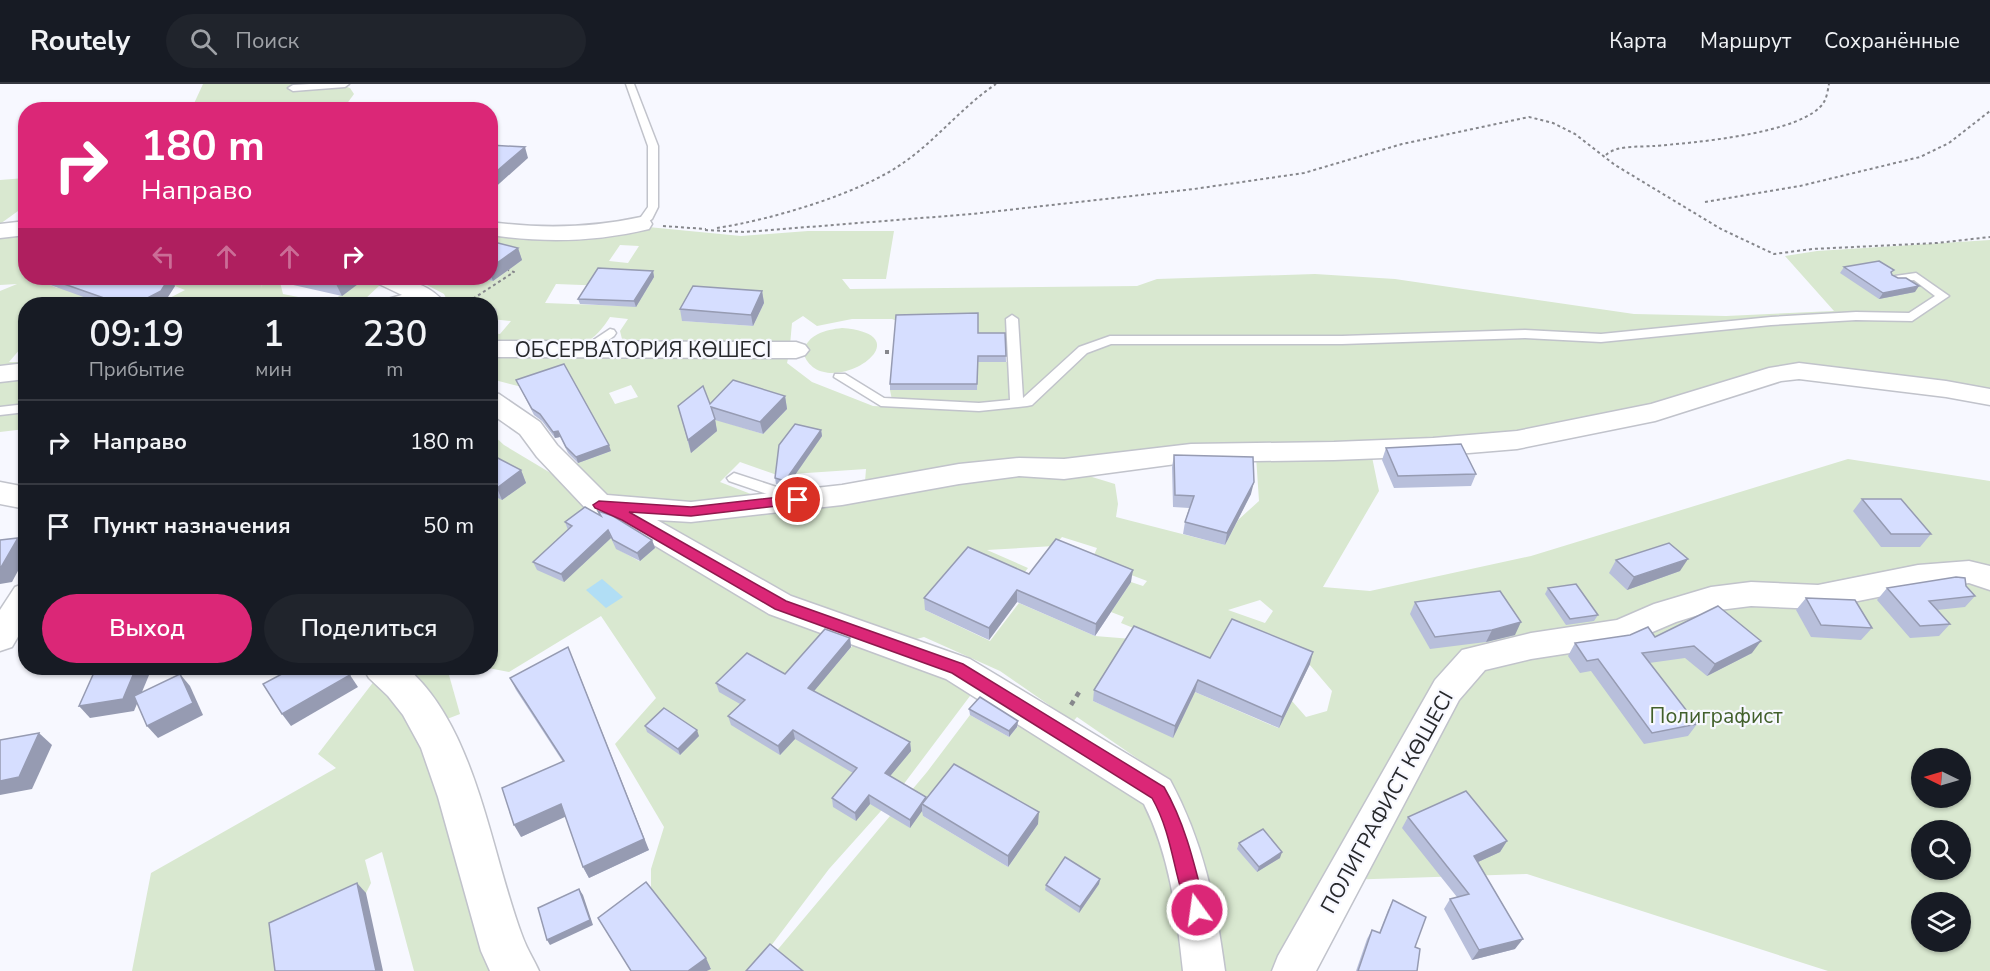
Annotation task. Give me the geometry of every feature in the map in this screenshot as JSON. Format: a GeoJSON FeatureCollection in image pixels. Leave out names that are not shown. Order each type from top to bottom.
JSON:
{"type":"FeatureCollection","features":[{"type":"Feature","properties":{"kind":"street"},"geometry":{"type":"LineString","coordinates":[[498,229],[554,237],[594,234],[641,224]]}},
{"type":"Feature","properties":{"kind":"street"},"geometry":{"type":"LineString","coordinates":[[0,231],[18,229]]}},
{"type":"Feature","properties":{"kind":"street"},"geometry":{"type":"LineString","coordinates":[[401,285],[422,297]]}},
{"type":"Feature","properties":{"kind":"street","name":"ОБСЕРВАТОРИЯ КӨШЕСІ"},"geometry":{"type":"LineString","coordinates":[[498,350],[796,350]]}},
{"type":"Feature","properties":{"kind":"street"},"geometry":{"type":"LineString","coordinates":[[599,505],[691,512],[843,495],[959,474],[1019,467],[1065,469],[1111,461],[1191,453],[1334,451],[1433,447],[1517,440],[1655,412],[1778,374],[1799,371],[1946,389],[1990,398]]}},
{"type":"Feature","properties":{"kind":"street"},"geometry":{"type":"LineString","coordinates":[[0,374],[18,372]]}},
{"type":"Feature","properties":{"kind":"street"},"geometry":{"type":"LineString","coordinates":[[498,406],[530,428],[547,451],[599,505],[627,516],[780,605],[958,669],[1158,792],[1170,813],[1179,840],[1197,910],[1204,971]]}},
{"type":"Feature","properties":{"kind":"street"},"geometry":{"type":"LineString","coordinates":[[0,493],[18,496]]}},
{"type":"Feature","properties":{"kind":"street","name":"ПОЛИГРАФИСТ КӨШЕСІ"},"geometry":{"type":"LineString","coordinates":[[1293,971],[1447,690],[1474,659],[1531,646],[1622,632],[1665,614],[1711,599],[1751,594],[1818,597],[1918,577],[1969,572],[1990,578]]}},
{"type":"Feature","properties":{"kind":"street"},"geometry":{"type":"LineString","coordinates":[[0,638],[18,608]]}},
{"type":"Feature","properties":{"kind":"street"},"geometry":{"type":"LineString","coordinates":[[392,675],[425,718],[449,763],[504,951],[516,971]]}},
{"type":"Feature","properties":{"kind":"lane"},"geometry":{"type":"LineString","coordinates":[[293,88],[345,84]]}},
{"type":"Feature","properties":{"kind":"lane"},"geometry":{"type":"LineString","coordinates":[[630,84],[653,146],[653,207],[641,224]]}},
{"type":"Feature","properties":{"kind":"lane"},"geometry":{"type":"LineString","coordinates":[[840,377],[881,402],[979,407],[1027,402],[1083,350],[1110,340],[1342,340],[1525,334],[1601,338],[1771,321],[1856,316],[1912,316],[1943,296],[1916,276],[1895,279]]}},
{"type":"Feature","properties":{"kind":"lane"},"geometry":{"type":"LineString","coordinates":[[1012,319],[1017,403]]}},
{"type":"Feature","properties":{"kind":"lane"},"geometry":{"type":"LineString","coordinates":[[587,350],[610,333]]}},
{"type":"Feature","properties":{"kind":"lane"},"geometry":{"type":"LineString","coordinates":[[0,411],[18,409]]}},
{"type":"Feature","properties":{"kind":"lane"},"geometry":{"type":"LineString","coordinates":[[734,478],[798,500]]}},
{"type":"Feature","properties":{"kind":"path"},"geometry":{"type":"LineString","coordinates":[[705,230],[755,220],[810,204],[893,170],[924,146],[976,96],[996,84]]}},
{"type":"Feature","properties":{"kind":"path"},"geometry":{"type":"LineString","coordinates":[[1606,155],[1610,151],[1626,148],[1721,141],[1783,125],[1811,114],[1824,102],[1829,84]]}},
{"type":"Feature","properties":{"kind":"path"},"geometry":{"type":"LineString","coordinates":[[1705,202],[1800,186],[1920,157],[1948,143],[1990,111]]}},
{"type":"Feature","properties":{"kind":"path"},"geometry":{"type":"LineString","coordinates":[[641,224],[746,232],[972,214],[1194,189],[1304,173],[1402,144],[1529,117],[1548,120],[1565,128],[1606,155],[1615,165],[1721,229],[1774,254],[1812,249],[1937,243],[1990,237]]}},
{"type":"Feature","properties":{"kind":"path"},"geometry":{"type":"LineString","coordinates":[[498,282],[514,272],[508,270]]}},
{"type":"Feature","properties":{"kind":"path"},"geometry":{"type":"LineString","coordinates":[[476,297],[494,285]]}},
{"type":"Feature","properties":{"kind":"path"},"geometry":{"type":"LineString","coordinates":[[885,352],[906,352]]}},
{"type":"Feature","properties":{"kind":"path"},"geometry":{"type":"LineString","coordinates":[[888,402],[894,352]]}},
{"type":"Feature","properties":{"kind":"green space"},"geometry":{"type":"Polygon","coordinates":[[[203,84],[338,84],[350,88],[354,94],[348,102],[195,102],[203,84]]]}},
{"type":"Feature","properties":{"kind":"green space"},"geometry":{"type":"Polygon","coordinates":[[[18,179],[18,211],[0,224],[0,180],[18,179]]]}},
{"type":"Feature","properties":{"kind":"green space","name":"Полиграфист"},"geometry":{"type":"Polygon","coordinates":[[[648,227],[741,236],[808,231],[894,231],[886,279],[842,279],[850,289],[1137,286],[1157,279],[1315,274],[1395,279],[1634,314],[1726,316],[1834,311],[1785,256],[1817,251],[1990,240],[1990,397],[1946,389],[1799,371],[1778,374],[1655,412],[1517,440],[1433,447],[1334,451],[1191,453],[1111,461],[1066,469],[1115,484],[1118,504],[1116,517],[1225,545],[1238,520],[1259,501],[1256,456],[1372,457],[1379,491],[1323,587],[1370,591],[1531,556],[1848,459],[1990,481],[1990,971],[1828,971],[1527,874],[1343,880],[1431,720],[1424,714],[1278,971],[794,971],[774,954],[927,772],[970,715],[1009,737],[1026,716],[1149,794],[1129,776],[1141,761],[1077,717],[1063,733],[1039,718],[1049,705],[1000,671],[924,637],[894,645],[867,634],[876,627],[788,596],[780,605],[667,540],[674,533],[630,513],[633,511],[700,515],[707,510],[842,495],[897,484],[865,482],[866,469],[777,475],[740,462],[720,482],[756,496],[743,503],[691,508],[618,504],[574,464],[611,451],[566,371],[518,386],[498,381],[498,353],[789,354],[787,363],[812,382],[873,406],[975,411],[999,408],[1010,402],[958,403],[892,400],[890,390],[977,390],[978,362],[1011,362],[1010,339],[978,339],[978,319],[897,321],[852,319],[817,326],[803,316],[792,323],[790,345],[658,344],[622,339],[620,331],[628,319],[610,317],[602,329],[584,343],[564,347],[498,345],[498,334],[511,321],[498,320],[498,297],[446,297],[427,285],[498,285],[498,277],[521,260],[498,253],[498,233],[569,240],[593,239],[648,227]],[[620,245],[609,261],[628,263],[639,246],[620,245]],[[556,284],[545,303],[623,306],[634,287],[556,284]],[[696,298],[683,321],[753,326],[764,303],[696,298]],[[1423,335],[1186,336],[1202,342],[1426,342],[1423,335]],[[631,385],[609,393],[615,404],[638,397],[631,385]],[[736,392],[711,418],[763,434],[787,408],[736,392]],[[1062,537],[1054,546],[987,550],[1028,568],[1018,581],[968,559],[925,610],[990,641],[1019,603],[1095,636],[1132,639],[1093,701],[1173,737],[1195,692],[1278,728],[1292,701],[1306,717],[1327,711],[1332,691],[1309,664],[1229,631],[1213,660],[1121,623],[1124,617],[1111,612],[1131,582],[1143,586],[1147,581],[1092,560],[1097,548],[1062,537]],[[1260,600],[1228,610],[1265,623],[1273,611],[1260,600]],[[955,776],[923,816],[1008,867],[1038,824],[955,776]]]}},
{"type":"Feature","properties":{"kind":"green space"},"geometry":{"type":"Polygon","coordinates":[[[18,235],[18,285],[50,285],[57,288],[64,285],[160,285],[155,297],[18,297],[18,352],[9,362],[18,362],[18,430],[0,432],[0,291],[17,284],[0,285],[0,237],[18,235]]]}},
{"type":"Feature","properties":{"kind":"green space"},"geometry":{"type":"Polygon","coordinates":[[[172,285],[262,285],[261,288],[262,285],[281,285],[283,294],[298,297],[172,297],[185,290],[172,285]]]}},
{"type":"Feature","properties":{"kind":"green space"},"geometry":{"type":"Polygon","coordinates":[[[355,285],[380,285],[367,297],[338,297],[355,285]]]}},
{"type":"Feature","properties":{"kind":"green space"},"geometry":{"type":"Polygon","coordinates":[[[419,294],[420,297],[392,297],[419,294]]]}},
{"type":"Feature","properties":{"kind":"green space"},"geometry":{"type":"Polygon","coordinates":[[[842,328],[867,333],[877,343],[874,353],[863,364],[847,371],[829,373],[813,367],[803,352],[805,346],[818,334],[842,328]]]}},
{"type":"Feature","properties":{"kind":"green space"},"geometry":{"type":"Polygon","coordinates":[[[498,439],[554,475],[616,521],[619,550],[639,561],[662,542],[835,628],[835,666],[858,639],[976,688],[897,793],[829,869],[752,971],[707,971],[711,968],[651,893],[651,869],[664,827],[615,744],[656,698],[601,616],[509,672],[498,670],[498,439]]]}},
{"type":"Feature","properties":{"kind":"green space"},"geometry":{"type":"Polygon","coordinates":[[[414,675],[449,675],[460,714],[442,721],[414,675]]]}},
{"type":"Feature","properties":{"kind":"green space"},"geometry":{"type":"Polygon","coordinates":[[[378,676],[441,770],[504,971],[414,971],[382,852],[365,860],[371,883],[366,893],[285,971],[132,971],[151,873],[336,768],[318,754],[378,676]]]}},
{"type":"Feature","properties":{"kind":"water"},"geometry":{"type":"Polygon","coordinates":[[[602,579],[623,597],[606,608],[586,590],[602,579]]]}},
{"type":"Feature","properties":{"kind":"building"},"geometry":{"type":"Polygon","coordinates":[[[498,145],[525,147],[498,170],[498,145]]]}},
{"type":"Feature","properties":{"kind":"building"},"geometry":{"type":"Polygon","coordinates":[[[498,243],[518,248],[498,262],[498,243]]]}},
{"type":"Feature","properties":{"kind":"building"},"geometry":{"type":"Polygon","coordinates":[[[1879,261],[1894,270],[1891,272],[1892,275],[1906,278],[1919,286],[1883,293],[1844,267],[1879,261]]]}},
{"type":"Feature","properties":{"kind":"building"},"geometry":{"type":"Polygon","coordinates":[[[598,268],[653,271],[634,301],[578,299],[598,268]]]}},
{"type":"Feature","properties":{"kind":"building"},"geometry":{"type":"Polygon","coordinates":[[[67,285],[165,285],[161,291],[149,297],[101,297],[67,285]]]}},
{"type":"Feature","properties":{"kind":"building"},"geometry":{"type":"Polygon","coordinates":[[[693,286],[762,291],[751,315],[680,309],[693,286]]]}},
{"type":"Feature","properties":{"kind":"building"},"geometry":{"type":"Polygon","coordinates":[[[978,313],[978,333],[1005,333],[1006,356],[978,356],[977,384],[890,384],[896,315],[978,313]]]}},
{"type":"Feature","properties":{"kind":"building"},"geometry":{"type":"Polygon","coordinates":[[[564,364],[609,445],[576,457],[566,447],[558,431],[553,432],[540,414],[532,409],[516,380],[564,364]]]}},
{"type":"Feature","properties":{"kind":"building"},"geometry":{"type":"Polygon","coordinates":[[[733,380],[785,396],[760,422],[711,407],[715,419],[688,440],[678,406],[703,386],[710,404],[733,380]]]}},
{"type":"Feature","properties":{"kind":"building"},"geometry":{"type":"Polygon","coordinates":[[[795,424],[821,430],[785,481],[775,478],[779,445],[795,424]]]}},
{"type":"Feature","properties":{"kind":"building"},"geometry":{"type":"Polygon","coordinates":[[[1461,444],[1476,474],[1398,476],[1386,448],[1461,444]]]}},
{"type":"Feature","properties":{"kind":"building"},"geometry":{"type":"Polygon","coordinates":[[[1174,455],[1253,457],[1254,482],[1227,533],[1185,522],[1194,496],[1175,495],[1174,455]]]}},
{"type":"Feature","properties":{"kind":"building"},"geometry":{"type":"Polygon","coordinates":[[[498,458],[521,470],[498,487],[498,458]]]}},
{"type":"Feature","properties":{"kind":"building"},"geometry":{"type":"Polygon","coordinates":[[[1862,499],[1901,499],[1931,534],[1891,534],[1862,499]]]}},
{"type":"Feature","properties":{"kind":"building"},"geometry":{"type":"Polygon","coordinates":[[[585,507],[601,516],[598,511],[613,516],[652,540],[637,553],[613,540],[608,530],[561,574],[533,562],[572,526],[565,522],[585,507]]]}},
{"type":"Feature","properties":{"kind":"building"},"geometry":{"type":"Polygon","coordinates":[[[18,538],[0,569],[0,540],[18,538]]]}},
{"type":"Feature","properties":{"kind":"building"},"geometry":{"type":"Polygon","coordinates":[[[1056,539],[1133,570],[1096,624],[1017,590],[989,628],[924,598],[968,547],[1029,574],[1056,539]]]}},
{"type":"Feature","properties":{"kind":"building"},"geometry":{"type":"Polygon","coordinates":[[[1669,543],[1688,559],[1634,577],[1616,560],[1669,543]]]}},
{"type":"Feature","properties":{"kind":"building"},"geometry":{"type":"Polygon","coordinates":[[[1956,577],[1965,578],[1966,586],[1975,596],[1929,601],[1950,624],[1920,626],[1887,588],[1956,577]]]}},
{"type":"Feature","properties":{"kind":"building"},"geometry":{"type":"Polygon","coordinates":[[[1576,584],[1598,615],[1570,619],[1548,588],[1576,584]]]}},
{"type":"Feature","properties":{"kind":"building"},"geometry":{"type":"Polygon","coordinates":[[[1500,591],[1521,622],[1492,630],[1435,637],[1415,602],[1500,591]]]}},
{"type":"Feature","properties":{"kind":"building"},"geometry":{"type":"Polygon","coordinates":[[[1806,598],[1855,600],[1872,628],[1821,625],[1806,598]]]}},
{"type":"Feature","properties":{"kind":"building"},"geometry":{"type":"Polygon","coordinates":[[[1718,606],[1761,641],[1715,664],[1694,646],[1642,653],[1697,724],[1652,733],[1598,659],[1587,661],[1575,643],[1630,635],[1648,627],[1655,637],[1718,606]]]}},
{"type":"Feature","properties":{"kind":"building"},"geometry":{"type":"Polygon","coordinates":[[[1232,619],[1313,652],[1282,717],[1198,680],[1175,726],[1094,690],[1134,626],[1210,658],[1232,619]]]}},
{"type":"Feature","properties":{"kind":"building"},"geometry":{"type":"Polygon","coordinates":[[[825,629],[850,638],[808,688],[910,742],[885,773],[926,797],[910,820],[869,795],[855,813],[832,798],[857,768],[793,730],[778,746],[728,716],[745,700],[716,683],[747,653],[785,674],[825,629]]]}},
{"type":"Feature","properties":{"kind":"building"},"geometry":{"type":"Polygon","coordinates":[[[568,647],[644,839],[583,867],[561,804],[514,825],[502,788],[564,761],[510,678],[568,647]]]}},
{"type":"Feature","properties":{"kind":"building"},"geometry":{"type":"Polygon","coordinates":[[[93,675],[133,675],[123,699],[79,706],[93,675]]]}},
{"type":"Feature","properties":{"kind":"building"},"geometry":{"type":"Polygon","coordinates":[[[180,675],[193,703],[147,726],[134,696],[180,675]]]}},
{"type":"Feature","properties":{"kind":"building"},"geometry":{"type":"Polygon","coordinates":[[[280,675],[350,675],[282,714],[263,684],[280,675]]]}},
{"type":"Feature","properties":{"kind":"building"},"geometry":{"type":"Polygon","coordinates":[[[980,697],[1018,721],[1009,731],[969,709],[980,697]]]}},
{"type":"Feature","properties":{"kind":"building"},"geometry":{"type":"Polygon","coordinates":[[[664,708],[697,730],[678,749],[645,726],[664,708]]]}},
{"type":"Feature","properties":{"kind":"building"},"geometry":{"type":"Polygon","coordinates":[[[39,733],[19,777],[0,781],[0,740],[39,733]]]}},
{"type":"Feature","properties":{"kind":"building"},"geometry":{"type":"Polygon","coordinates":[[[954,764],[1039,812],[1008,856],[922,804],[954,764]]]}},
{"type":"Feature","properties":{"kind":"building"},"geometry":{"type":"Polygon","coordinates":[[[1466,791],[1507,841],[1474,856],[1523,939],[1479,950],[1450,899],[1469,894],[1408,817],[1466,791]]]}},
{"type":"Feature","properties":{"kind":"building"},"geometry":{"type":"Polygon","coordinates":[[[1263,829],[1282,852],[1259,867],[1239,843],[1263,829]]]}},
{"type":"Feature","properties":{"kind":"building"},"geometry":{"type":"Polygon","coordinates":[[[1065,857],[1100,879],[1080,907],[1046,885],[1065,857]]]}},
{"type":"Feature","properties":{"kind":"building"},"geometry":{"type":"Polygon","coordinates":[[[646,882],[706,958],[688,971],[631,971],[598,918],[646,882]]]}},
{"type":"Feature","properties":{"kind":"building"},"geometry":{"type":"Polygon","coordinates":[[[357,883],[376,971],[275,971],[269,923],[357,883]]]}},
{"type":"Feature","properties":{"kind":"building"},"geometry":{"type":"Polygon","coordinates":[[[579,889],[590,920],[547,940],[538,908],[579,889]]]}},
{"type":"Feature","properties":{"kind":"building"},"geometry":{"type":"Polygon","coordinates":[[[1393,900],[1426,917],[1415,947],[1420,949],[1417,971],[1358,971],[1372,930],[1380,933],[1393,900]]]}},
{"type":"Feature","properties":{"kind":"building"},"geometry":{"type":"Polygon","coordinates":[[[770,944],[803,971],[746,971],[770,944]]]}},
{"type":"Feature","properties":{"kind":"route"},"geometry":{"type":"LineString","coordinates":[[798,500],[691,512],[599,505],[627,516],[780,605],[867,634],[958,669],[1158,792],[1170,813],[1179,840],[1197,910]]}}]}
